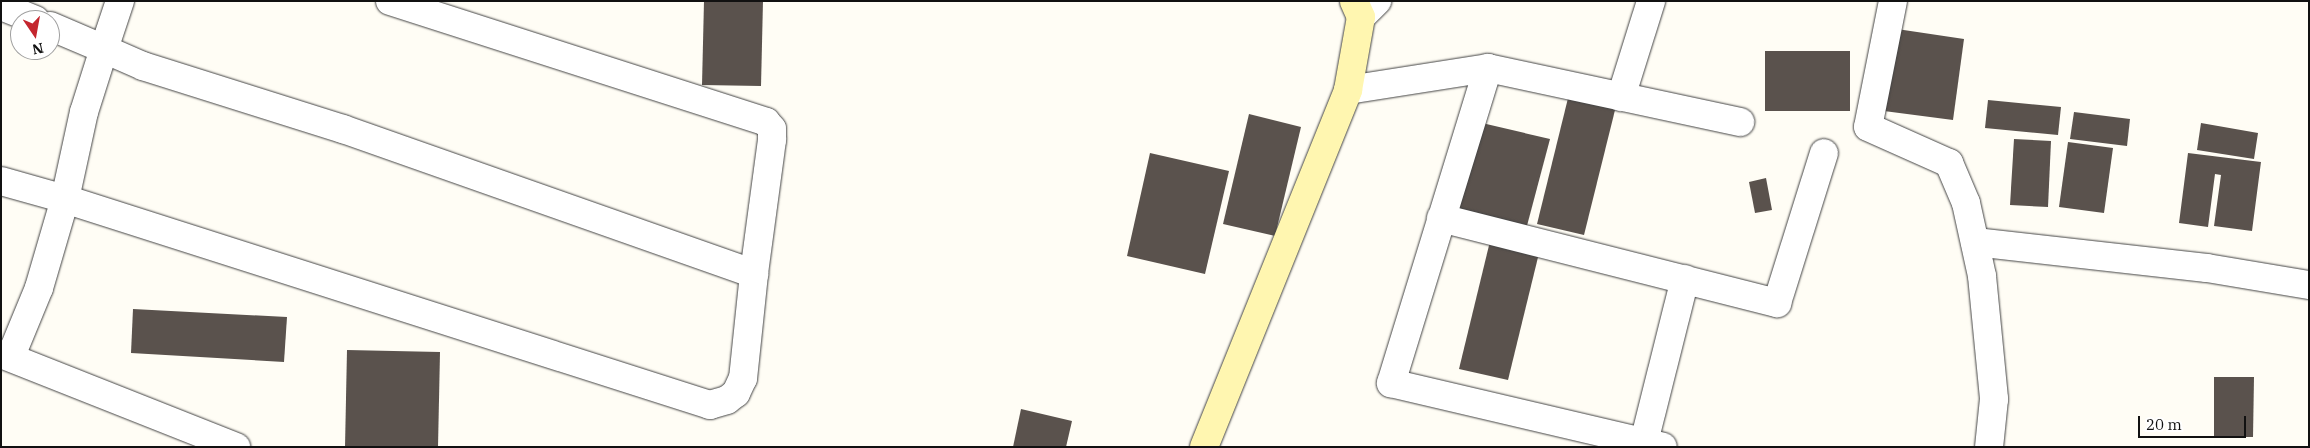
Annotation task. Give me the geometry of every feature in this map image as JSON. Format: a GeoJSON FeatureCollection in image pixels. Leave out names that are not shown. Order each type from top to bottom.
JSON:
{"type":"FeatureCollection","features":[{"type":"Feature","properties":{"kind":"street"},"geometry":{"type":"LineString","coordinates":[[120,1],[84,112],[65,199],[39,288],[6,355],[236,447]]}},
{"type":"Feature","properties":{"kind":"street"},"geometry":{"type":"LineString","coordinates":[[1,181],[65,199],[710,406],[727,400],[736,392],[743,378],[772,129],[766,122],[390,1]]}},
{"type":"Feature","properties":{"kind":"street"},"geometry":{"type":"LineString","coordinates":[[1621,96],[1651,1]]}},
{"type":"Feature","properties":{"kind":"street"},"geometry":{"type":"LineString","coordinates":[[1893,1],[1868,127],[1949,164],[1966,203],[1982,276],[1994,399],[1989,447]]}},
{"type":"Feature","properties":{"kind":"street"},"geometry":{"type":"LineString","coordinates":[[1204,447],[1348,90],[1364,6]]}},
{"type":"Feature","properties":{"kind":"street"},"geometry":{"type":"LineString","coordinates":[[60,30],[143,66],[343,129],[754,274]]}},
{"type":"Feature","properties":{"kind":"street"},"geometry":{"type":"LineString","coordinates":[[1488,68],[1392,383],[1653,445],[1684,279]]}},
{"type":"Feature","properties":{"kind":"street"},"geometry":{"type":"LineString","coordinates":[[1348,90],[1488,68],[1740,122]]}},
{"type":"Feature","properties":{"kind":"street"},"geometry":{"type":"LineString","coordinates":[[1441,218],[1778,303],[1824,153]]}},
{"type":"Feature","properties":{"kind":"street"},"geometry":{"type":"LineString","coordinates":[[1974,242],[2207,268],[2309,284]]}},
{"type":"Feature","properties":{"kind":"building"},"geometry":{"type":"Polygon","coordinates":[[[704,1],[763,1],[761,86],[702,85],[704,1]]]}},
{"type":"Feature","properties":{"kind":"building"},"geometry":{"type":"Polygon","coordinates":[[[1897,29],[1964,39],[1953,120],[1884,111],[1897,29]]]}},
{"type":"Feature","properties":{"kind":"building"},"geometry":{"type":"Polygon","coordinates":[[[1765,51],[1850,51],[1850,111],[1765,111],[1765,51]]]}},
{"type":"Feature","properties":{"kind":"building"},"geometry":{"type":"Polygon","coordinates":[[[1571,86],[1618,98],[1584,235],[1537,224],[1571,86]]]}},
{"type":"Feature","properties":{"kind":"building"},"geometry":{"type":"Polygon","coordinates":[[[1988,100],[2061,107],[2058,135],[1985,128],[1988,100]]]}},
{"type":"Feature","properties":{"kind":"building"},"geometry":{"type":"Polygon","coordinates":[[[2074,112],[2130,119],[2127,146],[2070,139],[2074,112]]]}},
{"type":"Feature","properties":{"kind":"building"},"geometry":{"type":"Polygon","coordinates":[[[1249,114],[1301,127],[1275,236],[1223,224],[1249,114]]]}},
{"type":"Feature","properties":{"kind":"building"},"geometry":{"type":"Polygon","coordinates":[[[1482,123],[1550,139],[1524,237],[1457,211],[1482,123]]]}},
{"type":"Feature","properties":{"kind":"building"},"geometry":{"type":"Polygon","coordinates":[[[2201,123],[2258,133],[2254,159],[2197,150],[2201,123]]]}},
{"type":"Feature","properties":{"kind":"building"},"geometry":{"type":"Polygon","coordinates":[[[2014,139],[2051,141],[2048,207],[2010,205],[2014,139]]]}},
{"type":"Feature","properties":{"kind":"building"},"geometry":{"type":"Polygon","coordinates":[[[2068,142],[2113,148],[2104,213],[2059,207],[2068,142]]]}},
{"type":"Feature","properties":{"kind":"building"},"geometry":{"type":"Polygon","coordinates":[[[1150,153],[1229,171],[1205,274],[1127,256],[1150,153]]]}},
{"type":"Feature","properties":{"kind":"building"},"geometry":{"type":"Polygon","coordinates":[[[2188,153],[2261,162],[2252,231],[2214,226],[2221,175],[2215,174],[2208,227],[2179,223],[2188,153]]]}},
{"type":"Feature","properties":{"kind":"building"},"geometry":{"type":"Polygon","coordinates":[[[1766,178],[1772,210],[1755,213],[1749,182],[1766,178]]]}},
{"type":"Feature","properties":{"kind":"building"},"geometry":{"type":"Polygon","coordinates":[[[1492,233],[1541,245],[1508,380],[1459,369],[1492,233]]]}},
{"type":"Feature","properties":{"kind":"building"},"geometry":{"type":"Polygon","coordinates":[[[133,309],[287,317],[284,362],[131,353],[133,309]]]}},
{"type":"Feature","properties":{"kind":"building"},"geometry":{"type":"Polygon","coordinates":[[[347,350],[440,352],[438,447],[345,447],[347,350]]]}},
{"type":"Feature","properties":{"kind":"building"},"geometry":{"type":"Polygon","coordinates":[[[2214,377],[2254,377],[2253,437],[2214,437],[2214,377]]]}},
{"type":"Feature","properties":{"kind":"building"},"geometry":{"type":"Polygon","coordinates":[[[1021,409],[1072,421],[1066,447],[1013,447],[1021,409]]]}}]}
